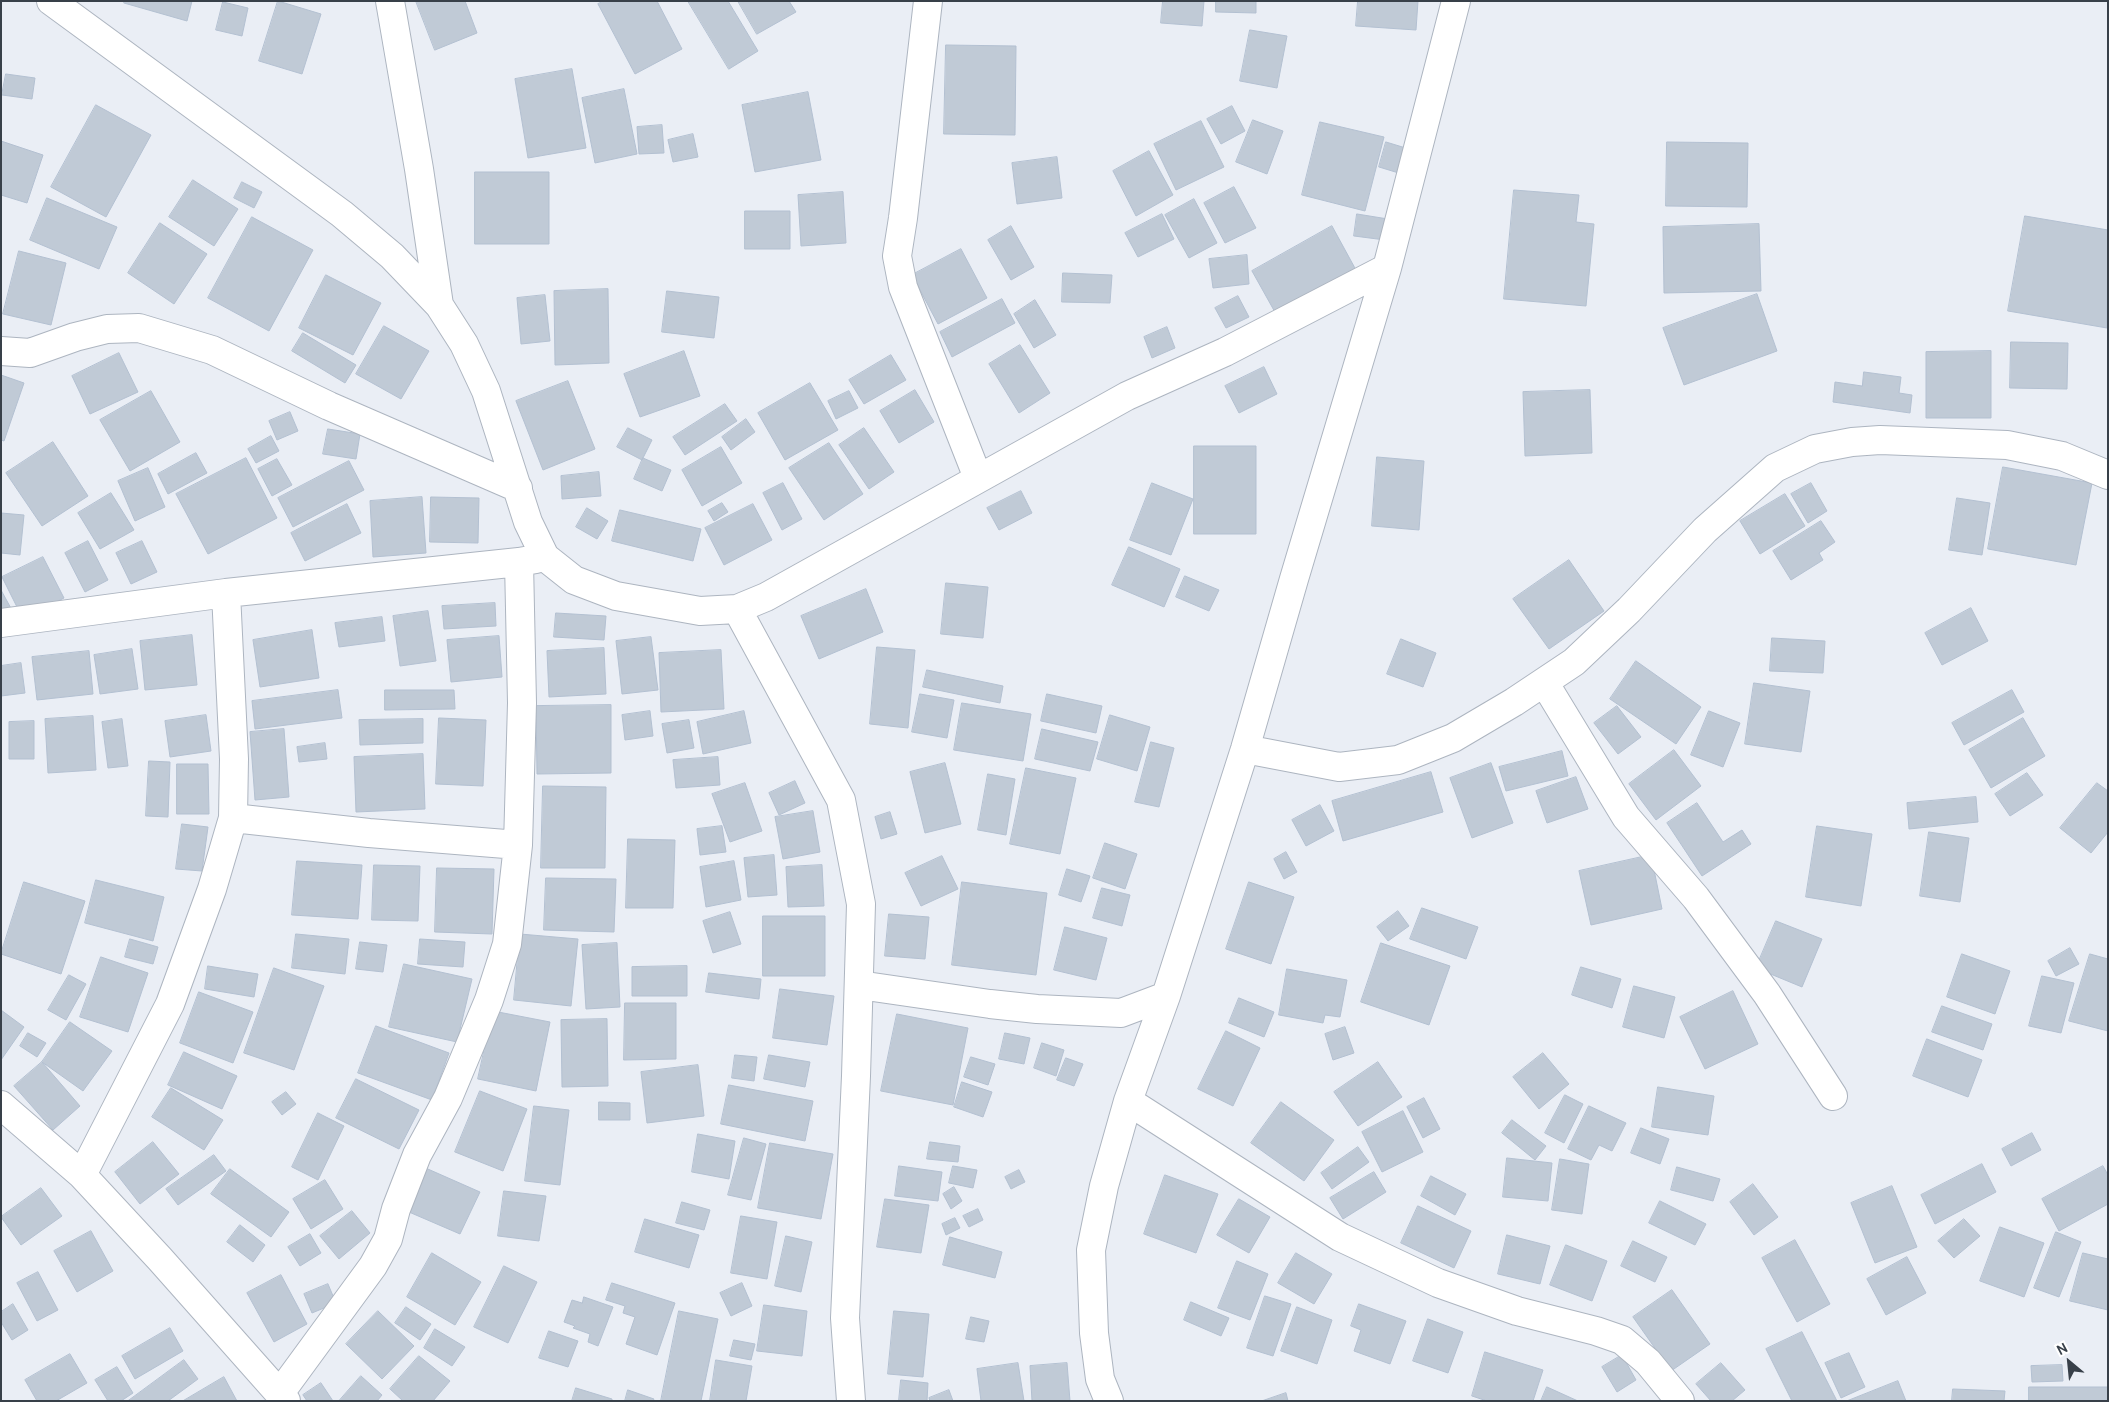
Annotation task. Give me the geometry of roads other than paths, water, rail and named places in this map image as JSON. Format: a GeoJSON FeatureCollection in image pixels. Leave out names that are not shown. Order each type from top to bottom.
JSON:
{"type":"FeatureCollection","features":[{"type":"Feature","properties":{"kind":"street"},"geometry":{"type":"LineString","coordinates":[[51,1],[342,214],[392,256],[439,305],[464,344],[486,390],[528,522],[545,557],[574,580],[616,596],[700,611],[736,609],[766,598],[1126,396],[1225,352],[1387,268]]}},
{"type":"Feature","properties":{"kind":"street"},"geometry":{"type":"LineString","coordinates":[[390,1],[419,169],[439,305]]}},
{"type":"Feature","properties":{"kind":"street"},"geometry":{"type":"LineString","coordinates":[[928,1],[897,256],[902,287],[978,478]]}},
{"type":"Feature","properties":{"kind":"street"},"geometry":{"type":"LineString","coordinates":[[1109,1401],[1100,1379],[1094,1332],[1091,1250],[1104,1186],[1128,1101],[1166,996],[1245,749],[1387,268],[1456,1]]}},
{"type":"Feature","properties":{"kind":"street"},"geometry":{"type":"LineString","coordinates":[[1,351],[30,353],[75,337],[108,328],[139,328],[212,350],[329,406],[518,488]]}},
{"type":"Feature","properties":{"kind":"street"},"geometry":{"type":"LineString","coordinates":[[1245,749],[1339,767],[1398,760],[1453,738],[1574,662],[1630,610],[1705,530],[1775,468],[1815,449],[1852,442],[1880,440],[2007,446],[2062,456],[2108,475]]}},
{"type":"Feature","properties":{"kind":"street"},"geometry":{"type":"LineString","coordinates":[[1,623],[226,594],[519,562],[545,557]]}},
{"type":"Feature","properties":{"kind":"street"},"geometry":{"type":"LineString","coordinates":[[1,1105],[82,1176],[160,1259],[283,1397],[373,1266],[388,1239],[396,1209],[417,1155],[448,1098],[489,1000],[507,944],[518,845],[522,703],[519,562]]}},
{"type":"Feature","properties":{"kind":"street"},"geometry":{"type":"LineString","coordinates":[[82,1176],[170,1004],[212,889],[233,818],[234,759],[226,594]]}},
{"type":"Feature","properties":{"kind":"street"},"geometry":{"type":"LineString","coordinates":[[736,609],[841,800],[861,904],[845,1318],[851,1401]]}},
{"type":"Feature","properties":{"kind":"street"},"geometry":{"type":"LineString","coordinates":[[1544,682],[1626,817],[1696,898],[1761,986],[1833,1096]]}},
{"type":"Feature","properties":{"kind":"street"},"geometry":{"type":"LineString","coordinates":[[233,818],[369,833],[518,845]]}},
{"type":"Feature","properties":{"kind":"street"},"geometry":{"type":"LineString","coordinates":[[859,985],[999,1005],[1121,1013],[1166,996]]}},
{"type":"Feature","properties":{"kind":"street"},"geometry":{"type":"LineString","coordinates":[[1128,1101],[1340,1237],[1438,1283],[1517,1311],[1596,1331],[1622,1340],[1648,1362],[1680,1401]]}}]}
